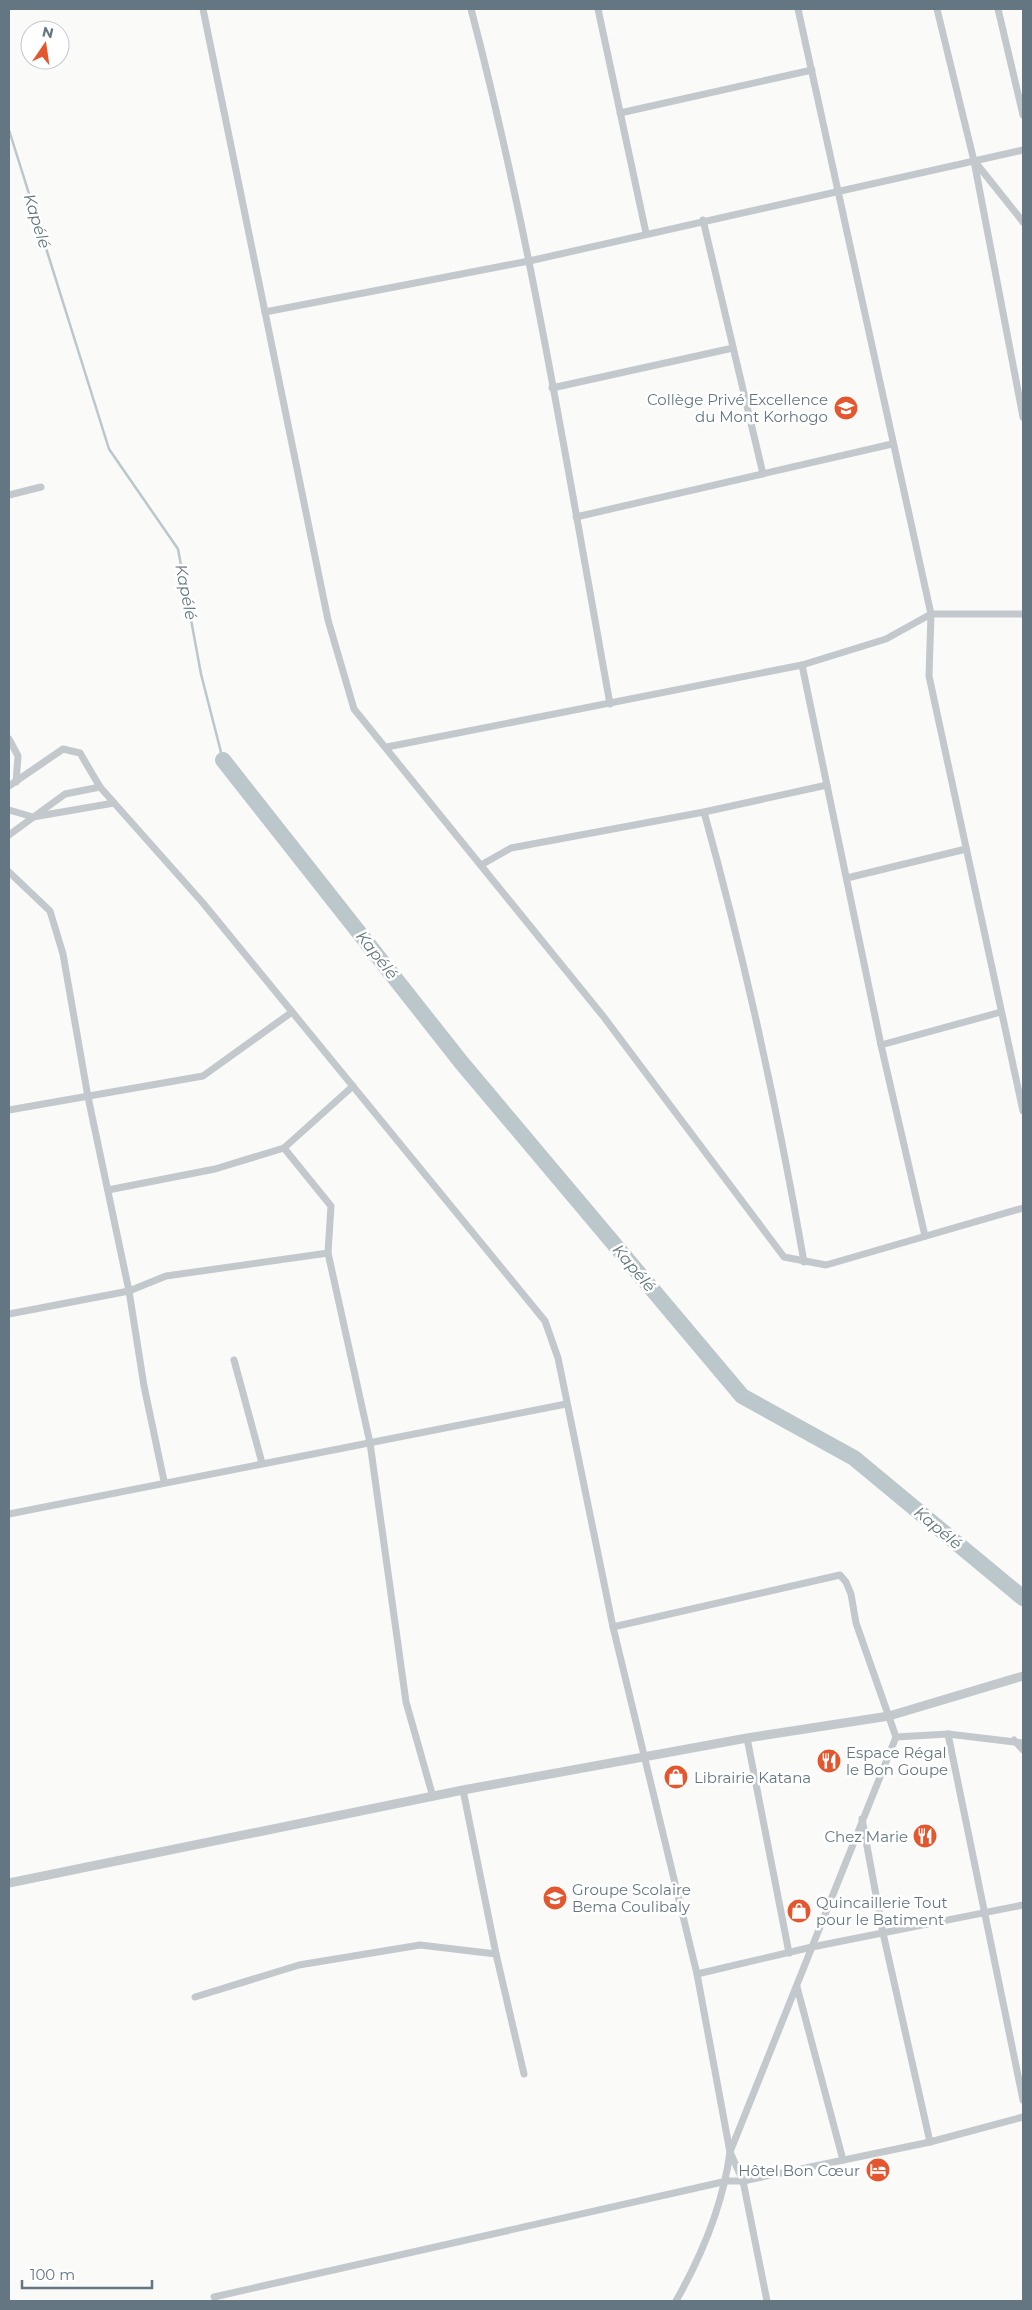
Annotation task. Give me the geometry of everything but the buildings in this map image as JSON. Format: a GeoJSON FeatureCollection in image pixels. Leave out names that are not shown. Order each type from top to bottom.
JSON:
{"type":"FeatureCollection","features":[{"type":"Feature","properties":{"kind":"street"},"geometry":{"type":"LineString","coordinates":[[203,9],[328,620],[354,709],[602,1016],[784,1257],[826,1265],[1023,1208]]}},
{"type":"Feature","properties":{"kind":"street"},"geometry":{"type":"LineString","coordinates":[[472,9],[489,76],[529,261],[610,704]]}},
{"type":"Feature","properties":{"kind":"street"},"geometry":{"type":"LineString","coordinates":[[598,9],[646,234]]}},
{"type":"Feature","properties":{"kind":"street"},"geometry":{"type":"LineString","coordinates":[[798,9],[840,192],[892,444],[931,614],[929,676],[1023,1111]]}},
{"type":"Feature","properties":{"kind":"street"},"geometry":{"type":"LineString","coordinates":[[937,9],[974,161],[1023,417]]}},
{"type":"Feature","properties":{"kind":"street"},"geometry":{"type":"LineString","coordinates":[[998,9],[1023,115]]}},
{"type":"Feature","properties":{"kind":"street"},"geometry":{"type":"LineString","coordinates":[[620,114],[812,70]]}},
{"type":"Feature","properties":{"kind":"street"},"geometry":{"type":"LineString","coordinates":[[265,312],[529,261],[703,220],[840,192],[1023,150]]}},
{"type":"Feature","properties":{"kind":"street"},"geometry":{"type":"LineString","coordinates":[[974,161],[1023,222]]}},
{"type":"Feature","properties":{"kind":"street"},"geometry":{"type":"LineString","coordinates":[[703,220],[762,474]]}},
{"type":"Feature","properties":{"kind":"street"},"geometry":{"type":"LineString","coordinates":[[552,388],[733,348]]}},
{"type":"Feature","properties":{"kind":"street"},"geometry":{"type":"LineString","coordinates":[[576,517],[892,444]]}},
{"type":"Feature","properties":{"kind":"street"},"geometry":{"type":"LineString","coordinates":[[9,495],[41,486]]}},
{"type":"Feature","properties":{"kind":"street"},"geometry":{"type":"LineString","coordinates":[[386,747],[802,665],[886,638],[931,614],[1023,614]]}},
{"type":"Feature","properties":{"kind":"street"},"geometry":{"type":"LineString","coordinates":[[802,665],[881,1045],[925,1236]]}},
{"type":"Feature","properties":{"kind":"street"},"geometry":{"type":"LineString","coordinates":[[9,739],[18,756],[16,782]]}},
{"type":"Feature","properties":{"kind":"street"},"geometry":{"type":"LineString","coordinates":[[9,786],[63,749],[80,753],[100,787],[203,903],[545,1321],[558,1358],[613,1627],[698,1974],[730,2152],[743,2181],[767,2301]]}},
{"type":"Feature","properties":{"kind":"street"},"geometry":{"type":"LineString","coordinates":[[481,865],[511,848],[704,812],[827,785]]}},
{"type":"Feature","properties":{"kind":"street"},"geometry":{"type":"LineString","coordinates":[[9,835],[65,794],[100,787]]}},
{"type":"Feature","properties":{"kind":"street"},"geometry":{"type":"LineString","coordinates":[[9,810],[33,817],[114,803]]}},
{"type":"Feature","properties":{"kind":"street"},"geometry":{"type":"LineString","coordinates":[[704,812],[730,904],[790,1183],[804,1262]]}},
{"type":"Feature","properties":{"kind":"street"},"geometry":{"type":"LineString","coordinates":[[846,878],[966,849]]}},
{"type":"Feature","properties":{"kind":"street"},"geometry":{"type":"LineString","coordinates":[[9,872],[50,911],[63,954],[88,1097],[129,1291],[144,1386],[164,1482]]}},
{"type":"Feature","properties":{"kind":"street"},"geometry":{"type":"LineString","coordinates":[[9,1110],[203,1076],[292,1012]]}},
{"type":"Feature","properties":{"kind":"street"},"geometry":{"type":"LineString","coordinates":[[881,1045],[1001,1012]]}},
{"type":"Feature","properties":{"kind":"street"},"geometry":{"type":"LineString","coordinates":[[108,1190],[215,1169],[284,1148],[352,1086]]}},
{"type":"Feature","properties":{"kind":"street"},"geometry":{"type":"LineString","coordinates":[[284,1148],[331,1206],[328,1253],[370,1444],[406,1702],[433,1797]]}},
{"type":"Feature","properties":{"kind":"street"},"geometry":{"type":"LineString","coordinates":[[9,1314],[129,1291],[166,1276],[328,1253]]}},
{"type":"Feature","properties":{"kind":"street"},"geometry":{"type":"LineString","coordinates":[[234,1360],[262,1463]]}},
{"type":"Feature","properties":{"kind":"street"},"geometry":{"type":"LineString","coordinates":[[9,1514],[566,1404]]}},
{"type":"Feature","properties":{"kind":"street"},"geometry":{"type":"LineString","coordinates":[[613,1627],[840,1575],[846,1582],[851,1594],[856,1623],[896,1737],[730,2152],[726,2181],[717,2212],[693,2270],[676,2301]]}},
{"type":"Feature","properties":{"kind":"street"},"geometry":{"type":"LineString","coordinates":[[9,1883],[240,1834],[463,1790],[747,1738],[888,1716],[1023,1676]]}},
{"type":"Feature","properties":{"kind":"street"},"geometry":{"type":"LineString","coordinates":[[896,1737],[948,1734],[1014,1740],[1023,1743]]}},
{"type":"Feature","properties":{"kind":"street"},"geometry":{"type":"LineString","coordinates":[[948,1734],[1023,2100]]}},
{"type":"Feature","properties":{"kind":"street"},"geometry":{"type":"LineString","coordinates":[[747,1738],[789,1953]]}},
{"type":"Feature","properties":{"kind":"street"},"geometry":{"type":"LineString","coordinates":[[1014,1740],[1023,1750]]}},
{"type":"Feature","properties":{"kind":"street"},"geometry":{"type":"LineString","coordinates":[[463,1790],[496,1954],[524,2074]]}},
{"type":"Feature","properties":{"kind":"street"},"geometry":{"type":"LineString","coordinates":[[862,1818],[883,1933],[930,2142]]}},
{"type":"Feature","properties":{"kind":"street"},"geometry":{"type":"LineString","coordinates":[[698,1974],[812,1947],[1023,1904]]}},
{"type":"Feature","properties":{"kind":"street"},"geometry":{"type":"LineString","coordinates":[[195,1997],[299,1965],[420,1944],[496,1954]]}},
{"type":"Feature","properties":{"kind":"street"},"geometry":{"type":"LineString","coordinates":[[797,1987],[843,2160]]}},
{"type":"Feature","properties":{"kind":"street"},"geometry":{"type":"LineString","coordinates":[[214,2297],[726,2181],[743,2181],[930,2142],[1023,2117]]}},
{"type":"Feature","properties":{"kind":"waterway","name":"Kapélé"},"geometry":{"type":"LineString","coordinates":[[9,130],[109,449],[178,549],[201,674],[223,760]]}},
{"type":"Feature","properties":{"kind":"waterway","name":"Kapélé"},"geometry":{"type":"LineString","coordinates":[[223,760],[461,1062],[742,1396],[854,1458],[1023,1598]]}},
{"type":"Feature","properties":{"kind":"place","name":"Collège Privé Excellence du Mont Korhogo"},"geometry":{"type":"Point","coordinates":[846,408]}},
{"type":"Feature","properties":{"kind":"place","name":"Espace Régal le Bon Goupe"},"geometry":{"type":"Point","coordinates":[829,1761]}},
{"type":"Feature","properties":{"kind":"place","name":"Librairie Katana"},"geometry":{"type":"Point","coordinates":[676,1777]}},
{"type":"Feature","properties":{"kind":"place","name":"Chez Marie"},"geometry":{"type":"Point","coordinates":[925,1836]}},
{"type":"Feature","properties":{"kind":"place","name":"Groupe Scolaire Bema Coulibaly"},"geometry":{"type":"Point","coordinates":[555,1898]}},
{"type":"Feature","properties":{"kind":"place","name":"Quincaillerie Tout pour le Batiment"},"geometry":{"type":"Point","coordinates":[799,1911]}},
{"type":"Feature","properties":{"kind":"place","name":"Hôtel Bon Cœur"},"geometry":{"type":"Point","coordinates":[878,2170]}}]}
